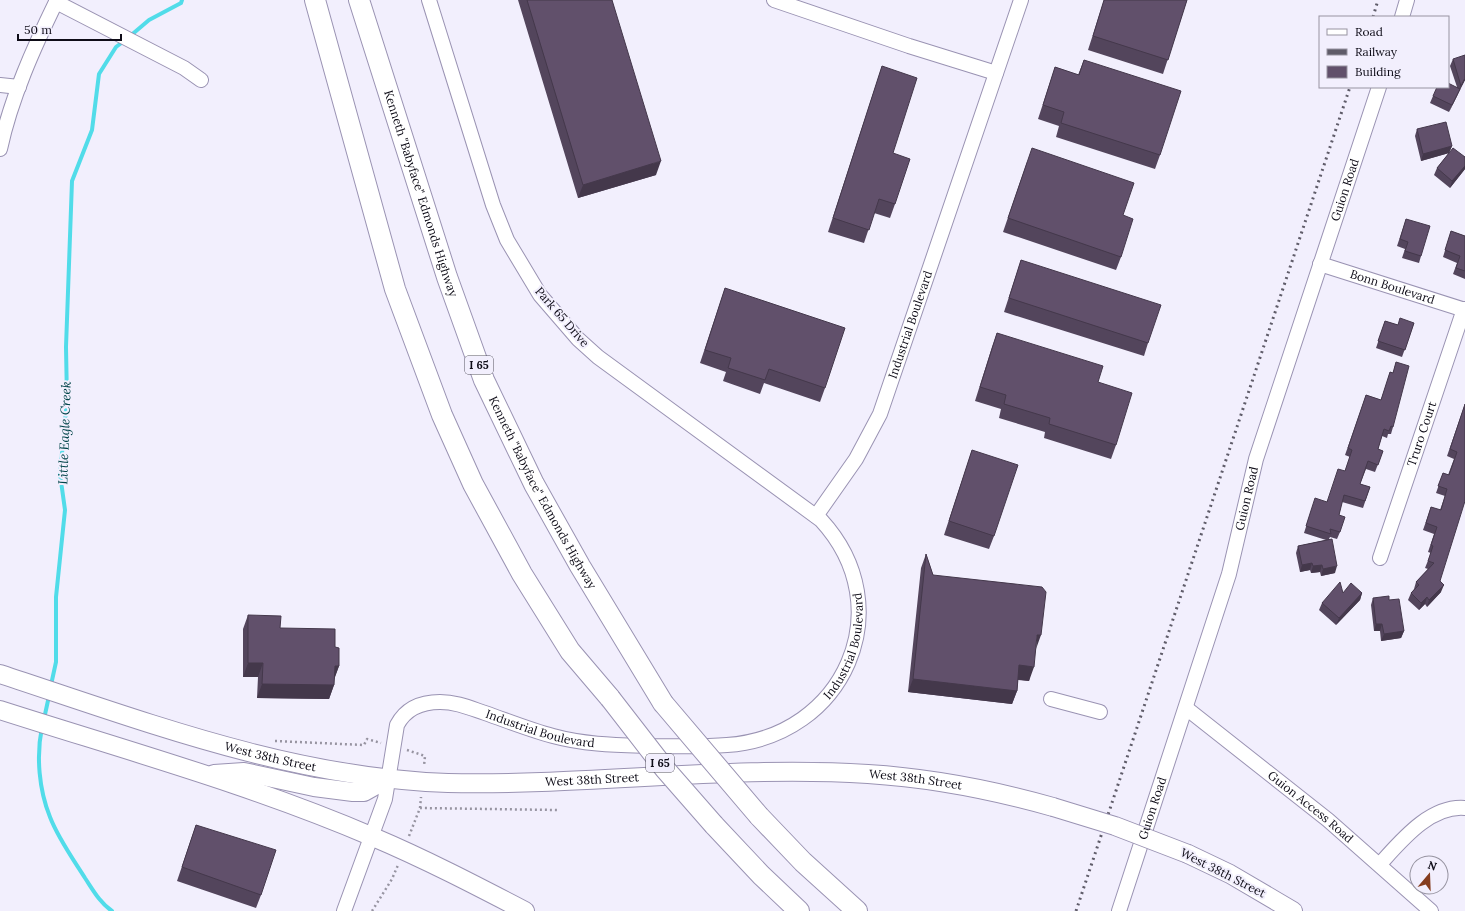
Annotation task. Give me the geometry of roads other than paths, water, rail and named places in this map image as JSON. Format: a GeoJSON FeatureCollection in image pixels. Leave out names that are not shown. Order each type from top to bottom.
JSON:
{"type":"FeatureCollection","features":[{"type":"Feature","properties":{"kind":"highway","name":"I 65"},"geometry":{"type":"LineString","coordinates":[[315,0],[396,289],[442,415],[476,490],[522,574],[570,651],[610,698],[665,769],[714,825],[761,875],[799,911]]}},
{"type":"Feature","properties":{"kind":"highway","name":"Kenneth \"Babyface\" Edmonds Highway"},"geometry":{"type":"LineString","coordinates":[[359,0],[447,277],[484,380],[534,484],[580,566],[663,702],[759,816],[803,862],[857,911]]}},
{"type":"Feature","properties":{"kind":"main road","name":"West 38th Street"},"geometry":{"type":"LineString","coordinates":[[0,674],[257,755],[315,768],[389,778],[448,783],[520,783],[760,773],[865,774],[904,777],[974,788],[1053,807],[1115,826],[1188,854],[1230,874],[1293,911]]}},
{"type":"Feature","properties":{"kind":"main road"},"geometry":{"type":"LineString","coordinates":[[0,710],[203,774],[270,797],[371,836],[458,876],[525,911]]}},
{"type":"Feature","properties":{"kind":"main road"},"geometry":{"type":"LineString","coordinates":[[203,774],[244,772],[314,787],[353,792],[364,792],[389,778]]}},
{"type":"Feature","properties":{"kind":"street","name":"Park 65 Drive"},"geometry":{"type":"LineString","coordinates":[[429,0],[493,205],[507,240],[540,295],[578,339],[598,357],[816,516]]}},
{"type":"Feature","properties":{"kind":"street"},"geometry":{"type":"LineString","coordinates":[[774,0],[909,46],[996,73]]}},
{"type":"Feature","properties":{"kind":"street","name":"Industrial Boulevard"},"geometry":{"type":"LineString","coordinates":[[344,911],[383,806],[397,725],[401,717],[414,706],[430,703],[456,703],[553,736],[599,745],[727,745],[762,740],[792,727],[824,702],[840,681],[851,657],[857,632],[858,601],[852,569],[837,540],[816,516],[856,459],[880,414],[1021,0]]}},
{"type":"Feature","properties":{"kind":"street"},"geometry":{"type":"LineString","coordinates":[[1402,16],[1407,0]]}},
{"type":"Feature","properties":{"kind":"street"},"geometry":{"type":"LineString","coordinates":[[0,149],[19,87],[57,1],[184,68],[201,80]]}},
{"type":"Feature","properties":{"kind":"street"},"geometry":{"type":"LineString","coordinates":[[0,85],[19,87]]}},
{"type":"Feature","properties":{"kind":"street","name":"Guion Road"},"geometry":{"type":"LineString","coordinates":[[1119,911],[1229,574],[1256,459],[1378,88]]}},
{"type":"Feature","properties":{"kind":"street","name":"Bonn Boulevard"},"geometry":{"type":"LineString","coordinates":[[1320,264],[1464,309]]}},
{"type":"Feature","properties":{"kind":"street","name":"Truro Court"},"geometry":{"type":"LineString","coordinates":[[1380,558],[1464,309]]}},
{"type":"Feature","properties":{"kind":"street"},"geometry":{"type":"LineString","coordinates":[[1051,699],[1100,712]]}},
{"type":"Feature","properties":{"kind":"street","name":"Guion Access Road"},"geometry":{"type":"LineString","coordinates":[[1186,708],[1328,820],[1380,864],[1431,911]]}},
{"type":"Feature","properties":{"kind":"street"},"geometry":{"type":"LineString","coordinates":[[1380,864],[1408,833],[1432,817],[1455,807],[1465,808]]}},
{"type":"Feature","properties":{"kind":"waterway","name":"Little Eagle Creek"},"geometry":{"type":"LineString","coordinates":[[129,37],[149,20],[181,3],[182,0]]}},
{"type":"Feature","properties":{"kind":"waterway","name":"Little Eagle Creek"},"geometry":{"type":"LineString","coordinates":[[51,685],[56,662],[56,597],[65,510],[60,474],[67,401],[66,347],[72,181],[92,130],[99,74],[116,47],[124,41]]}},
{"type":"Feature","properties":{"kind":"waterway","name":"Little Eagle Creek"},"geometry":{"type":"LineString","coordinates":[[44,719],[49,696]]}},
{"type":"Feature","properties":{"kind":"waterway","name":"Little Eagle Creek"},"geometry":{"type":"LineString","coordinates":[[42,727],[39,761],[41,784],[46,807],[61,841],[100,900],[112,911]]}},
{"type":"Feature","properties":{"kind":"railway"},"geometry":{"type":"LineString","coordinates":[[1373,16],[1378,0]]}},
{"type":"Feature","properties":{"kind":"railway"},"geometry":{"type":"LineString","coordinates":[[1076,911],[1350,88]]}}]}
